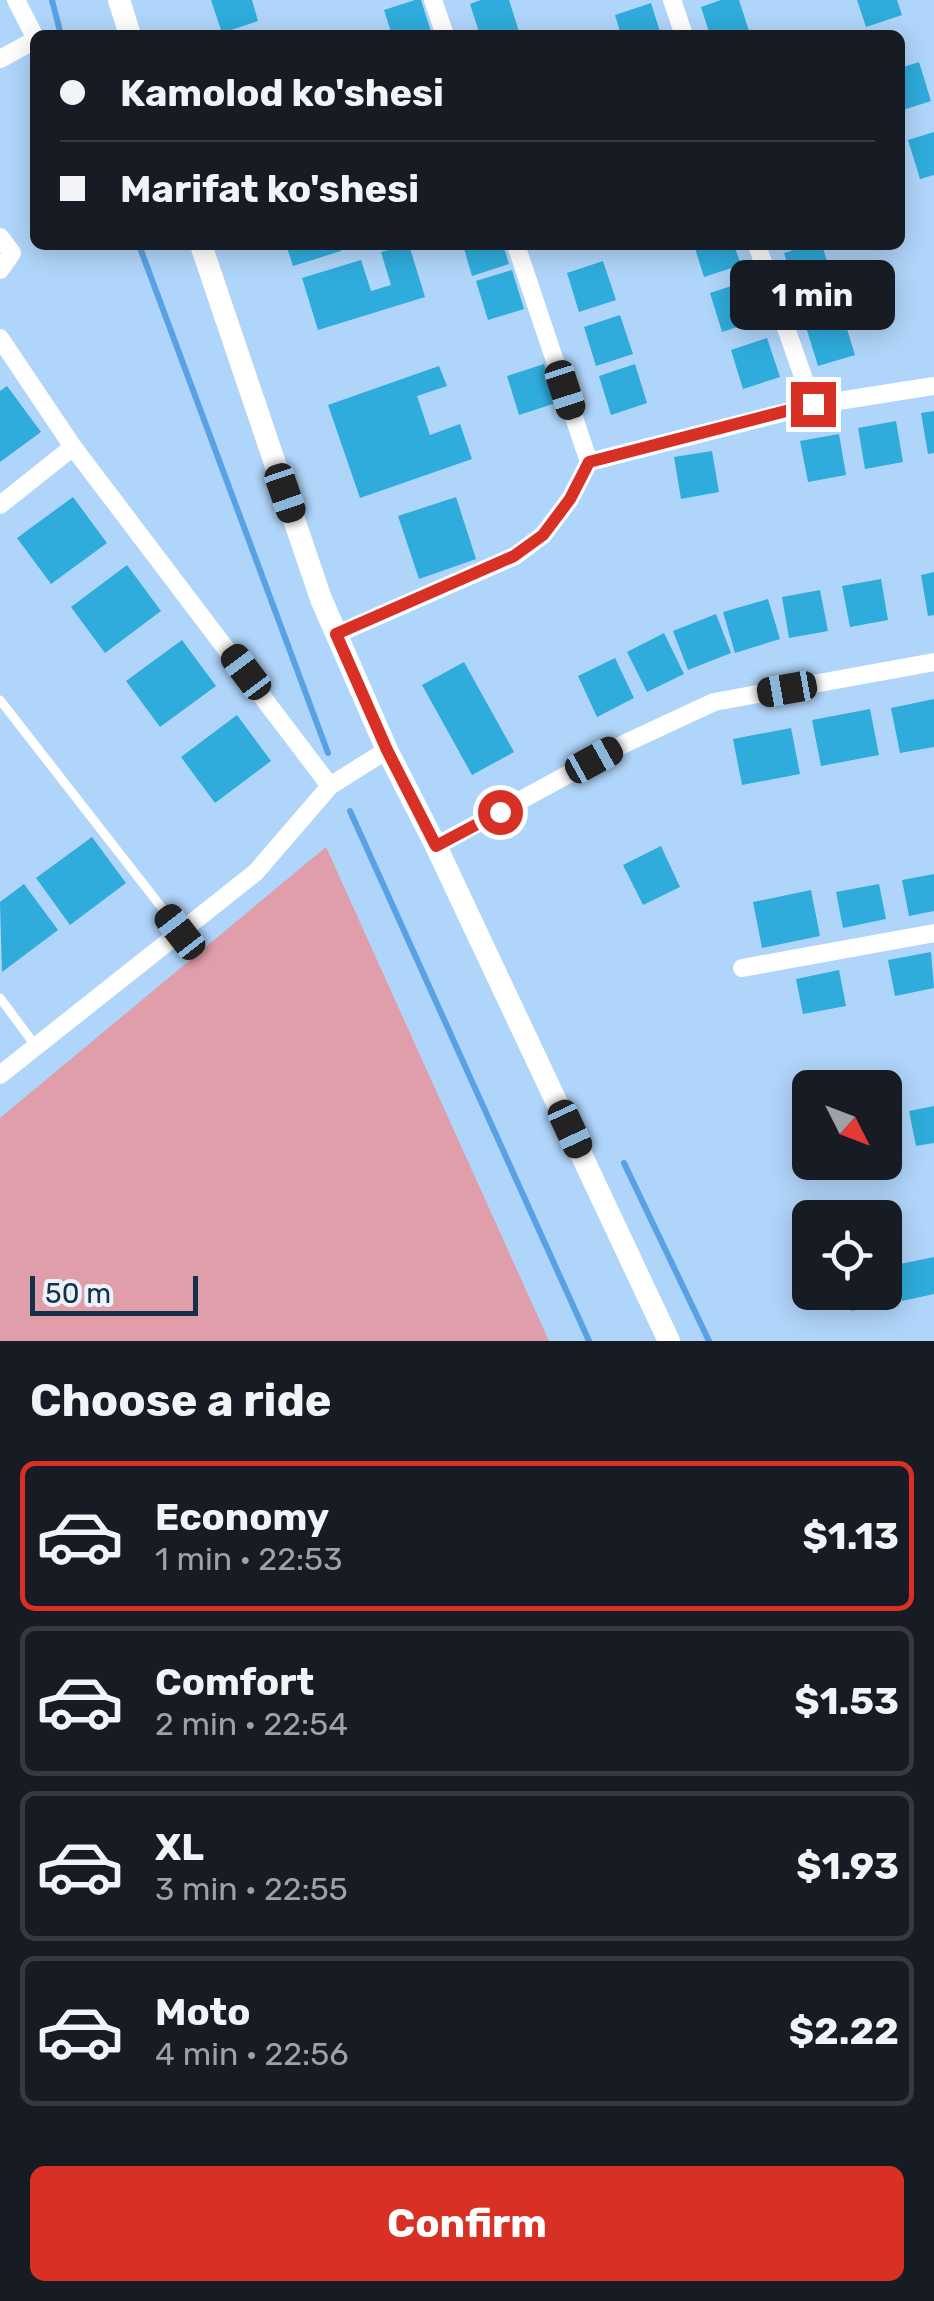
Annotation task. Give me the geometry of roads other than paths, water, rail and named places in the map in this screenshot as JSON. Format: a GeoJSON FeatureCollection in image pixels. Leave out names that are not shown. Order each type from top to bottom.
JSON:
{"type":"FeatureCollection","features":[{"type":"Feature","properties":{"kind":"street"},"geometry":{"type":"LineString","coordinates":[[16,0],[31,30]]}},
{"type":"Feature","properties":{"kind":"street"},"geometry":{"type":"LineString","coordinates":[[119,0],[128,30]]}},
{"type":"Feature","properties":{"kind":"street"},"geometry":{"type":"LineString","coordinates":[[433,0],[443,30]]}},
{"type":"Feature","properties":{"kind":"street"},"geometry":{"type":"LineString","coordinates":[[672,0],[682,30]]}},
{"type":"Feature","properties":{"kind":"street"},"geometry":{"type":"LineString","coordinates":[[0,59],[30,41]]}},
{"type":"Feature","properties":{"kind":"street"},"geometry":{"type":"LineString","coordinates":[[0,237],[12,253],[0,270]]}},
{"type":"Feature","properties":{"kind":"street"},"geometry":{"type":"LineString","coordinates":[[204,250],[321,599],[387,750],[670,1341]]}},
{"type":"Feature","properties":{"kind":"street"},"geometry":{"type":"LineString","coordinates":[[336,634],[514,556],[543,535],[570,499],[589,462],[518,250]]}},
{"type":"Feature","properties":{"kind":"street"},"geometry":{"type":"LineString","coordinates":[[759,250],[813,404]]}},
{"type":"Feature","properties":{"kind":"street"},"geometry":{"type":"LineString","coordinates":[[0,338],[73,448],[330,786]]}},
{"type":"Feature","properties":{"kind":"street"},"geometry":{"type":"LineString","coordinates":[[589,462],[813,404],[934,386]]}},
{"type":"Feature","properties":{"kind":"street"},"geometry":{"type":"LineString","coordinates":[[0,505],[73,448]]}},
{"type":"Feature","properties":{"kind":"street"},"geometry":{"type":"LineString","coordinates":[[436,846],[626,743],[714,702],[934,662]]}},
{"type":"Feature","properties":{"kind":"street"},"geometry":{"type":"LineString","coordinates":[[0,1075],[256,872],[330,786],[387,750]]}},
{"type":"Feature","properties":{"kind":"street"},"geometry":{"type":"LineString","coordinates":[[742,968],[934,933]]}},
{"type":"Feature","properties":{"kind":"lane"},"geometry":{"type":"LineString","coordinates":[[0,700],[180,932]]}},
{"type":"Feature","properties":{"kind":"lane"},"geometry":{"type":"LineString","coordinates":[[0,998],[36,1045]]}},
{"type":"Feature","properties":{"kind":"waterway"},"geometry":{"type":"LineString","coordinates":[[52,0],[60,30]]}},
{"type":"Feature","properties":{"kind":"waterway"},"geometry":{"type":"LineString","coordinates":[[141,250],[328,753]]}},
{"type":"Feature","properties":{"kind":"waterway"},"geometry":{"type":"LineString","coordinates":[[350,811],[589,1341]]}},
{"type":"Feature","properties":{"kind":"waterway"},"geometry":{"type":"LineString","coordinates":[[624,1163],[709,1341]]}}]}
